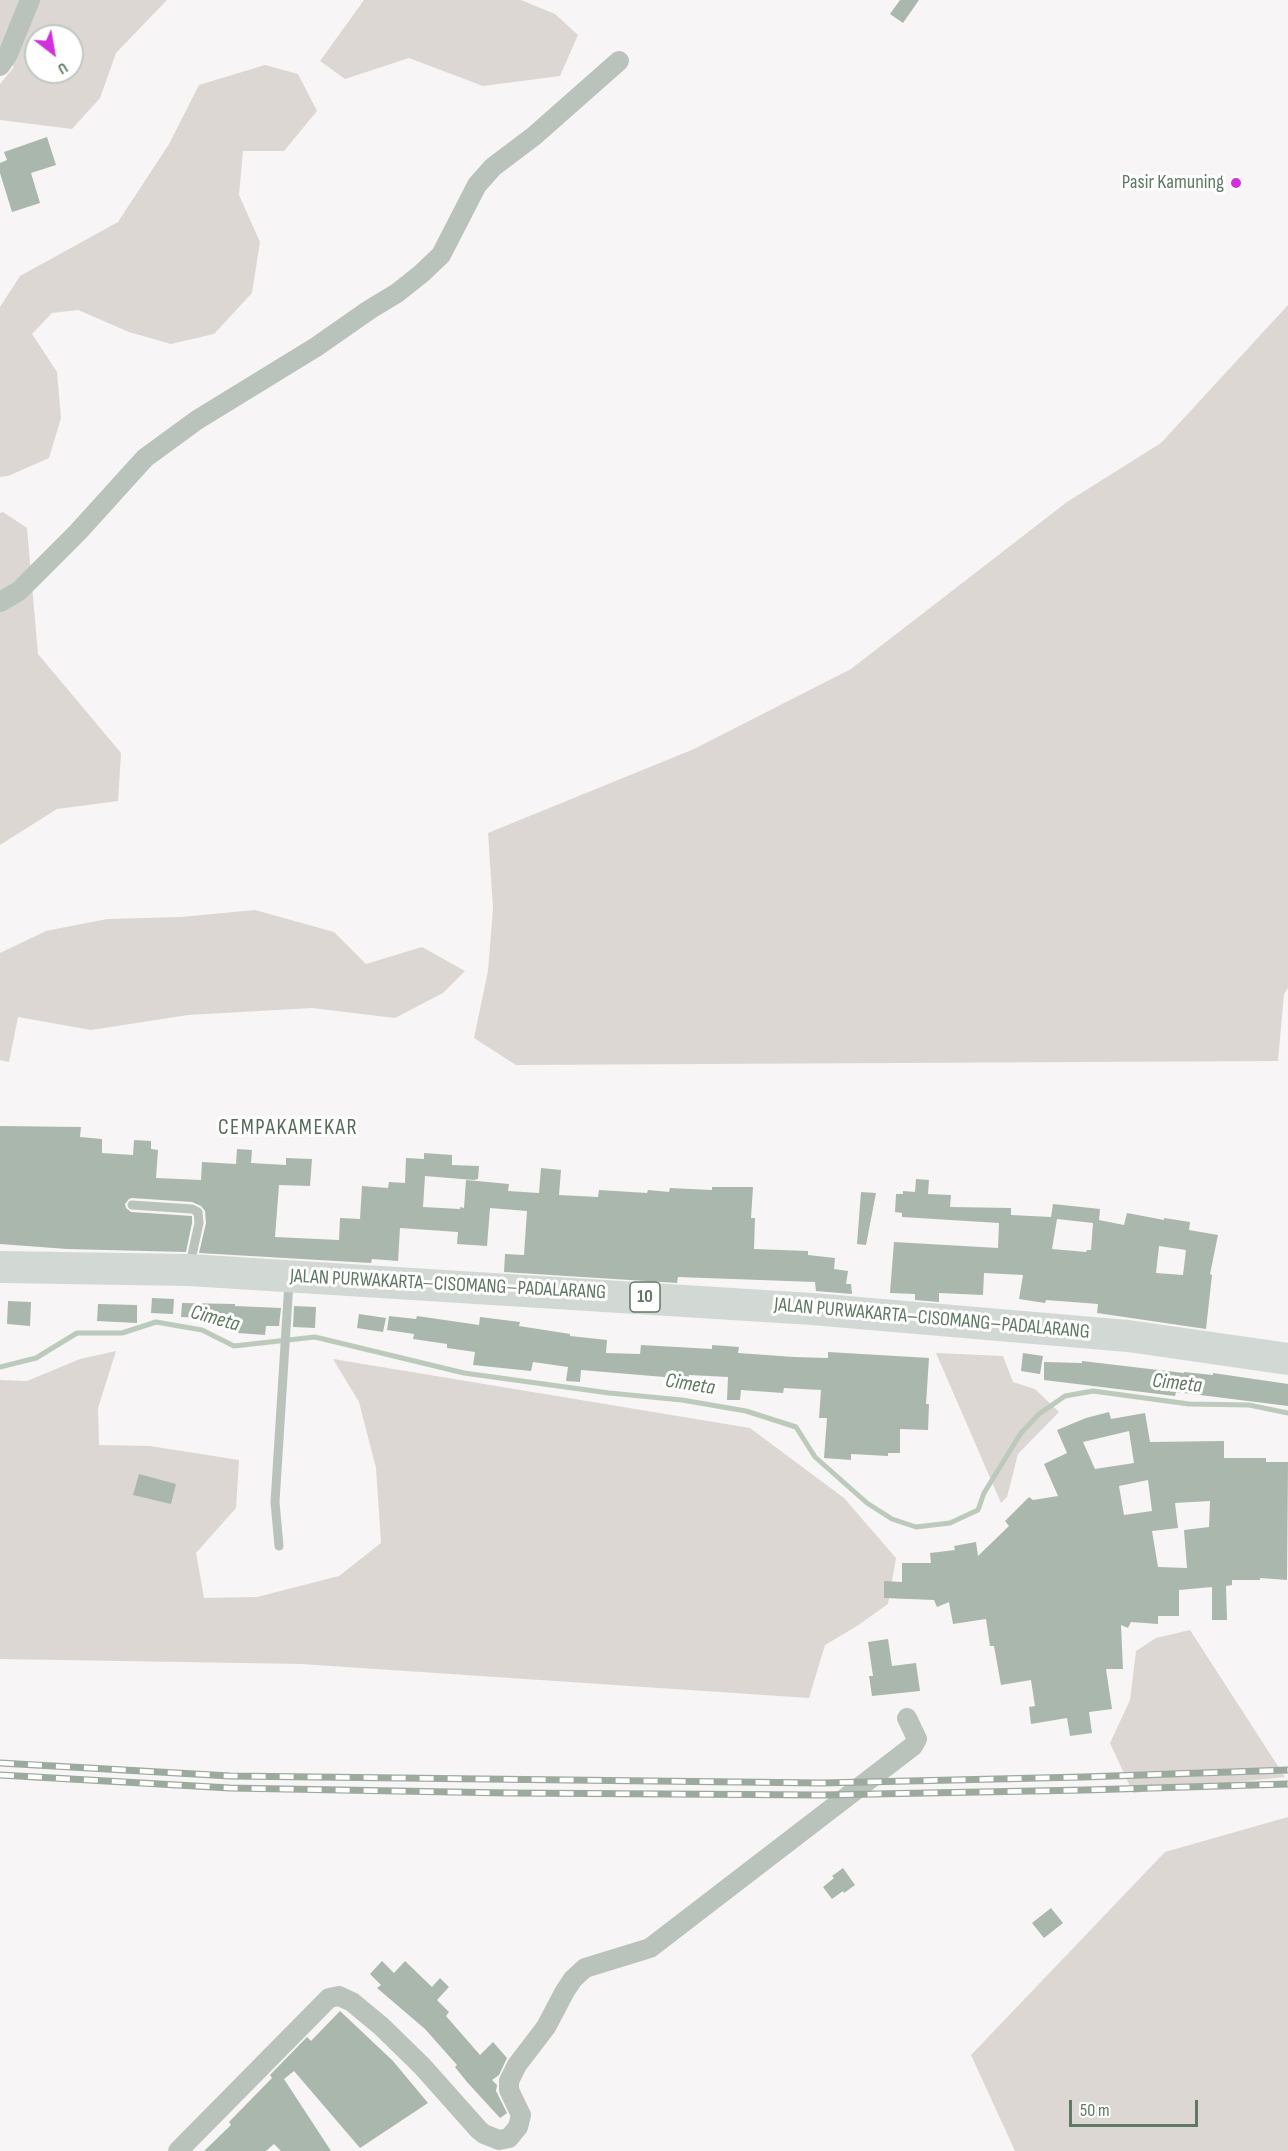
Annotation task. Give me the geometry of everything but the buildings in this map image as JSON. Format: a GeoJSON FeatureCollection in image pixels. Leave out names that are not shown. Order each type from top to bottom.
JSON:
{"type":"FeatureCollection","features":[{"type":"Feature","properties":{"kind":"highway","name":"JALAN PURWAKARTA–CISOMANG–PADALARANG"},"geometry":{"type":"LineString","coordinates":[[0,1268],[189,1270],[823,1310],[1128,1336],[1288,1359]]}},
{"type":"Feature","properties":{"kind":"street"},"geometry":{"type":"LineString","coordinates":[[0,66],[17,34],[30,0]]}},
{"type":"Feature","properties":{"kind":"street"},"geometry":{"type":"LineString","coordinates":[[0,602],[19,591],[70,540],[145,458],[197,420],[316,347],[397,293],[421,274],[441,255],[477,185],[493,167],[534,136],[619,61]]}},
{"type":"Feature","properties":{"kind":"street"},"geometry":{"type":"LineString","coordinates":[[178,2151],[329,1998],[339,1996],[352,2002],[381,2026],[422,2066],[479,2130],[499,2140],[509,2138],[518,2127],[521,2115],[509,2090],[509,2081],[517,2065],[546,2027],[564,1991],[573,1979],[585,1968],[650,1948],[913,1746],[917,1738],[907,1718]]}},
{"type":"Feature","properties":{"kind":"lane"},"geometry":{"type":"LineString","coordinates":[[132,1205],[192,1209],[198,1212],[199,1223],[189,1270]]}},
{"type":"Feature","properties":{"kind":"lane"},"geometry":{"type":"LineString","coordinates":[[279,1546],[276,1502],[290,1276]]}},
{"type":"Feature","properties":{"kind":"shaded area"},"geometry":{"type":"Polygon","coordinates":[[[0,0],[167,0],[116,53],[100,98],[72,129],[0,120],[0,84],[14,67],[0,54],[0,0]]]}},
{"type":"Feature","properties":{"kind":"shaded area"},"geometry":{"type":"Polygon","coordinates":[[[364,0],[521,0],[555,14],[578,35],[560,76],[483,86],[409,58],[345,79],[320,61],[364,0]]]}},
{"type":"Feature","properties":{"kind":"shaded area"},"geometry":{"type":"Polygon","coordinates":[[[265,65],[298,74],[317,111],[284,151],[243,151],[239,195],[260,242],[252,293],[214,334],[171,344],[129,332],[78,310],[52,313],[32,334],[57,372],[61,418],[49,458],[8,476],[0,477],[0,307],[20,276],[118,222],[169,144],[199,85],[265,65]]]}},
{"type":"Feature","properties":{"kind":"shaded area"},"geometry":{"type":"Polygon","coordinates":[[[1288,305],[1288,988],[1284,994],[1278,1061],[516,1065],[474,1038],[488,971],[493,908],[488,833],[694,749],[851,669],[1067,502],[1161,443],[1288,305]]]}},
{"type":"Feature","properties":{"kind":"shaded area"},"geometry":{"type":"Polygon","coordinates":[[[3,512],[27,528],[38,654],[121,753],[118,801],[57,809],[0,845],[0,513],[3,512]]]}},
{"type":"Feature","properties":{"kind":"shaded area"},"geometry":{"type":"Polygon","coordinates":[[[255,910],[334,932],[366,964],[422,947],[465,971],[443,993],[395,1018],[312,1008],[188,1015],[91,1030],[18,1017],[9,1062],[0,1060],[0,953],[46,931],[107,919],[181,917],[255,910]]]}},
{"type":"Feature","properties":{"kind":"shaded area"},"geometry":{"type":"Polygon","coordinates":[[[116,1351],[98,1408],[99,1445],[150,1446],[239,1460],[236,1508],[196,1553],[204,1598],[257,1597],[339,1576],[381,1543],[376,1468],[359,1402],[333,1359],[750,1428],[844,1498],[896,1558],[888,1604],[825,1645],[809,1698],[301,1664],[0,1659],[0,1380],[27,1381],[80,1359],[116,1351]]]}},
{"type":"Feature","properties":{"kind":"shaded area"},"geometry":{"type":"Polygon","coordinates":[[[936,1353],[1003,1356],[1013,1382],[1035,1389],[1059,1412],[1018,1454],[1007,1497],[1001,1503],[936,1353]]]}},
{"type":"Feature","properties":{"kind":"shaded area"},"geometry":{"type":"Polygon","coordinates":[[[1190,1630],[1285,1777],[1133,1793],[1110,1743],[1130,1700],[1136,1651],[1156,1638],[1190,1630]]]}},
{"type":"Feature","properties":{"kind":"shaded area"},"geometry":{"type":"Polygon","coordinates":[[[1288,1817],[1288,2151],[1015,2151],[971,2055],[1165,1852],[1288,1817]]]}},
{"type":"Feature","properties":{"kind":"waterway","name":"Cimeta"},"geometry":{"type":"LineString","coordinates":[[0,1367],[36,1358],[77,1333],[122,1333],[156,1322],[202,1330],[234,1346],[315,1337],[464,1373],[609,1393],[682,1400],[746,1411],[796,1427],[815,1457],[867,1503],[892,1519],[916,1527],[950,1523],[978,1510],[984,1493],[1021,1433],[1039,1414],[1065,1396],[1093,1391],[1189,1404],[1249,1405],[1288,1413]]}},
{"type":"Feature","properties":{"kind":"railway"},"geometry":{"type":"LineString","coordinates":[[0,1763],[230,1776],[822,1783],[1288,1770]]}},
{"type":"Feature","properties":{"kind":"railway"},"geometry":{"type":"LineString","coordinates":[[0,1775],[230,1788],[509,1793],[822,1795],[1288,1784]]}},
{"type":"Feature","properties":{"kind":"place","name":"Pasir Kamuning"},"geometry":{"type":"Point","coordinates":[1236,183]}},
{"type":"Feature","properties":{"kind":"district","name":"CEMPAKAMEKAR"},"geometry":{"type":"Point","coordinates":[288,1128]}}]}
